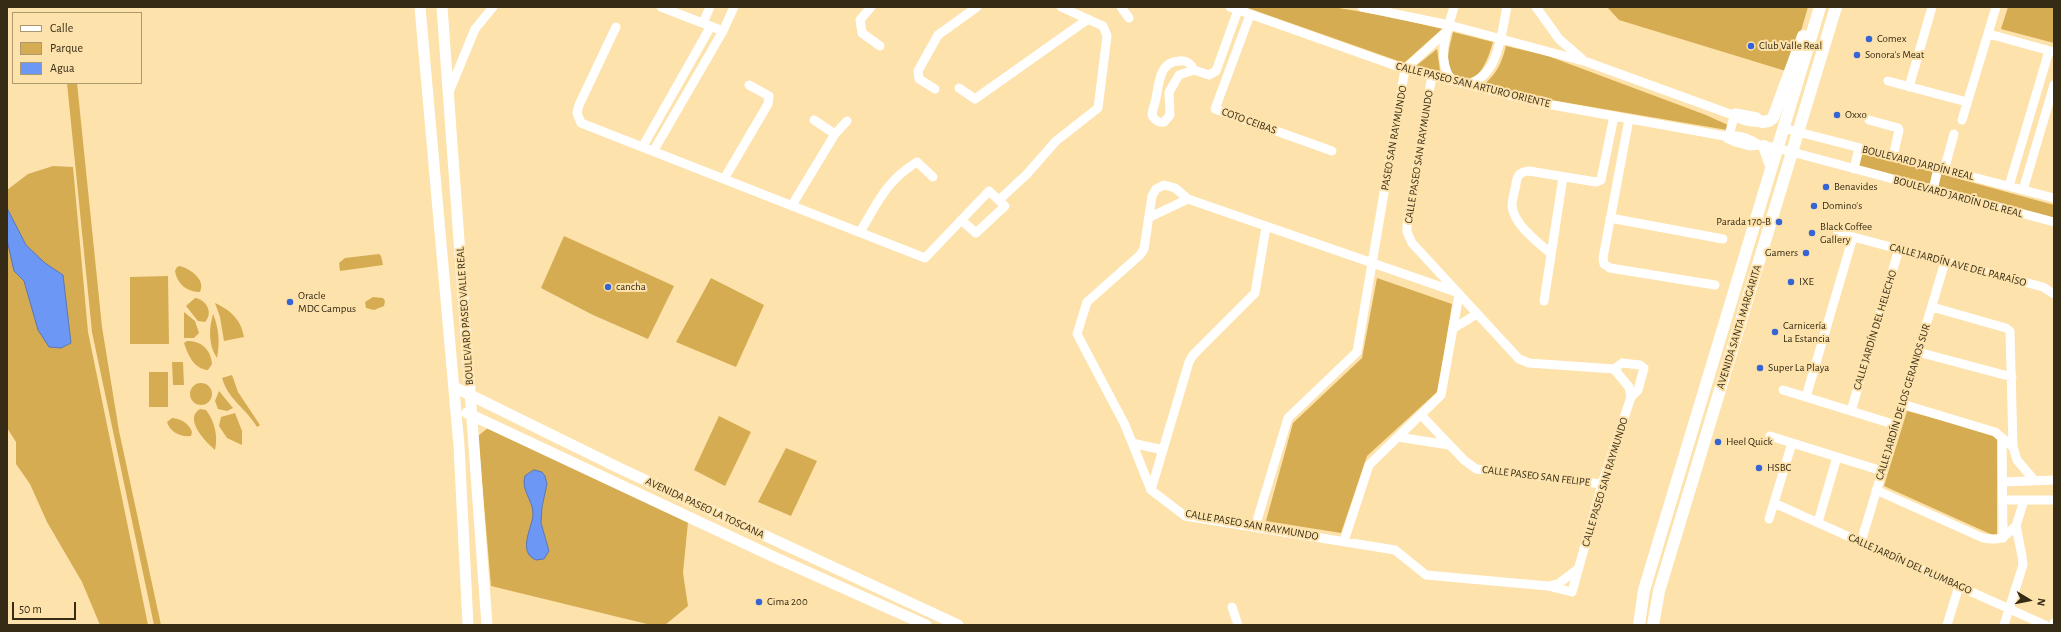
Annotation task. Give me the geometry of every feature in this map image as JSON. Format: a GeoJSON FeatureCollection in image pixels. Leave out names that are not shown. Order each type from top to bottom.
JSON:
{"type":"FeatureCollection","features":[{"type":"Feature","properties":{"kind":"main road"},"geometry":{"type":"LineString","coordinates":[[1762,122],[1769,121],[1773,118],[1809,17],[1819,7]]}},
{"type":"Feature","properties":{"kind":"main road","name":"AVENIDA SANTA MARGARITA"},"geometry":{"type":"LineString","coordinates":[[1639,625],[1644,590],[1819,7]]}},
{"type":"Feature","properties":{"kind":"main road"},"geometry":{"type":"LineString","coordinates":[[1828,31],[1827,24],[1831,7]]}},
{"type":"Feature","properties":{"kind":"main road","name":"AVENIDA SANTA MARGARITA"},"geometry":{"type":"LineString","coordinates":[[1653,625],[1659,590],[1836,7]]}},
{"type":"Feature","properties":{"kind":"main road"},"geometry":{"type":"LineString","coordinates":[[1761,145],[1771,166]]}},
{"type":"Feature","properties":{"kind":"main road"},"geometry":{"type":"LineString","coordinates":[[1748,246],[1742,280],[1744,284],[1751,288]]}},
{"type":"Feature","properties":{"kind":"street","name":"BOULEVARD PASEO VALLE REAL"},"geometry":{"type":"LineString","coordinates":[[420,7],[459,446],[468,625]]}},
{"type":"Feature","properties":{"kind":"street","name":"BOULEVARD PASEO VALLE REAL"},"geometry":{"type":"LineString","coordinates":[[442,7],[487,625]]}},
{"type":"Feature","properties":{"kind":"street"},"geometry":{"type":"LineString","coordinates":[[449,92],[475,29],[493,7]]}},
{"type":"Feature","properties":{"kind":"street"},"geometry":{"type":"LineString","coordinates":[[661,7],[723,31]]}},
{"type":"Feature","properties":{"kind":"street"},"geometry":{"type":"LineString","coordinates":[[643,146],[707,25],[710,7]]}},
{"type":"Feature","properties":{"kind":"street"},"geometry":{"type":"LineString","coordinates":[[654,150],[723,31],[734,7]]}},
{"type":"Feature","properties":{"kind":"street"},"geometry":{"type":"LineString","coordinates":[[872,7],[860,20],[862,33],[880,46]]}},
{"type":"Feature","properties":{"kind":"street"},"geometry":{"type":"LineString","coordinates":[[935,89],[919,79],[918,71],[938,35],[977,7]]}},
{"type":"Feature","properties":{"kind":"street"},"geometry":{"type":"LineString","coordinates":[[999,200],[1027,174],[1056,141],[1098,108],[1107,36],[1103,26],[1061,7]]}},
{"type":"Feature","properties":{"kind":"street"},"geometry":{"type":"LineString","coordinates":[[1121,7],[1129,18]]}},
{"type":"Feature","properties":{"kind":"street"},"geometry":{"type":"LineString","coordinates":[[1362,7],[1448,28],[1500,38],[1587,62],[1733,114],[1755,124],[1762,122]]}},
{"type":"Feature","properties":{"kind":"street"},"geometry":{"type":"LineString","coordinates":[[1451,80],[1446,72],[1443,62],[1443,48],[1454,7]]}},
{"type":"Feature","properties":{"kind":"street"},"geometry":{"type":"LineString","coordinates":[[1467,84],[1476,82],[1490,68],[1500,38],[1507,7]]}},
{"type":"Feature","properties":{"kind":"street"},"geometry":{"type":"LineString","coordinates":[[1536,7],[1559,39],[1587,62]]}},
{"type":"Feature","properties":{"kind":"street"},"geometry":{"type":"LineString","coordinates":[[1909,87],[1932,7]]}},
{"type":"Feature","properties":{"kind":"street"},"geometry":{"type":"LineString","coordinates":[[1962,120],[1996,7]]}},
{"type":"Feature","properties":{"kind":"street"},"geometry":{"type":"LineString","coordinates":[[1194,70],[1190,64],[1185,61],[1170,62],[1166,65],[1162,72],[1152,115],[1155,120],[1164,122],[1170,115],[1169,92],[1175,79],[1182,73],[1194,70],[1209,75],[1216,71],[1234,9]]}},
{"type":"Feature","properties":{"kind":"street","name":"CALLE PASEO SAN ARTURO ORIENTE"},"geometry":{"type":"LineString","coordinates":[[1234,9],[1406,69],[1541,103],[1727,137],[1750,146],[1761,145],[1792,153]]}},
{"type":"Feature","properties":{"kind":"street","name":"COTO CEIBAS"},"geometry":{"type":"LineString","coordinates":[[1250,15],[1215,109],[1332,151]]}},
{"type":"Feature","properties":{"kind":"street"},"geometry":{"type":"LineString","coordinates":[[959,88],[974,98],[1088,19]]}},
{"type":"Feature","properties":{"kind":"street"},"geometry":{"type":"LineString","coordinates":[[616,26],[579,105],[577,113],[578,119],[581,123],[654,150],[925,258],[961,220],[989,191],[1005,206],[976,233],[961,220]]}},
{"type":"Feature","properties":{"kind":"street"},"geometry":{"type":"LineString","coordinates":[[1406,69],[1448,28]]}},
{"type":"Feature","properties":{"kind":"street"},"geometry":{"type":"LineString","coordinates":[[1988,34],[2051,52],[2009,186]]}},
{"type":"Feature","properties":{"kind":"street","name":"PASEO SAN RAYMUNDO"},"geometry":{"type":"LineString","coordinates":[[1254,527],[1288,418],[1356,352],[1406,69]]}},
{"type":"Feature","properties":{"kind":"street","name":"CALLE PASEO SAN RAYMUNDO"},"geometry":{"type":"LineString","coordinates":[[1432,75],[1407,232],[1416,249],[1477,314],[1515,356],[1524,361],[1614,369],[1622,363],[1640,365],[1644,368],[1638,390],[1631,397],[1602,484],[1572,592],[1548,586],[1426,575],[1395,550],[1185,516],[1151,490],[1125,424],[1078,337],[1077,331],[1087,302],[1142,253],[1150,217],[1152,196],[1156,189],[1164,185],[1175,188],[1188,199],[1458,294]]}},
{"type":"Feature","properties":{"kind":"street"},"geometry":{"type":"LineString","coordinates":[[1888,81],[1967,102]]}},
{"type":"Feature","properties":{"kind":"street"},"geometry":{"type":"LineString","coordinates":[[724,179],[768,104],[769,96],[749,85]]}},
{"type":"Feature","properties":{"kind":"street"},"geometry":{"type":"LineString","coordinates":[[2023,190],[2054,85]]}},
{"type":"Feature","properties":{"kind":"street"},"geometry":{"type":"LineString","coordinates":[[1727,137],[1733,114]]}},
{"type":"Feature","properties":{"kind":"street"},"geometry":{"type":"LineString","coordinates":[[1551,254],[1532,236],[1516,217],[1512,205],[1517,176],[1522,171],[1529,171],[1596,182],[1601,180],[1614,116]]}},
{"type":"Feature","properties":{"kind":"street"},"geometry":{"type":"LineString","coordinates":[[1629,119],[1603,258],[1604,264],[1610,268],[1715,285]]}},
{"type":"Feature","properties":{"kind":"street"},"geometry":{"type":"LineString","coordinates":[[814,120],[835,134]]}},
{"type":"Feature","properties":{"kind":"street"},"geometry":{"type":"LineString","coordinates":[[1869,120],[1898,128],[1899,130],[1893,157]]}},
{"type":"Feature","properties":{"kind":"street"},"geometry":{"type":"LineString","coordinates":[[792,206],[835,134],[847,121]]}},
{"type":"Feature","properties":{"kind":"street","name":"BOULEVARD JARDÍN REAL"},"geometry":{"type":"LineString","coordinates":[[1783,128],[2054,198]]}},
{"type":"Feature","properties":{"kind":"street"},"geometry":{"type":"LineString","coordinates":[[1932,190],[1954,134]]}},
{"type":"Feature","properties":{"kind":"street"},"geometry":{"type":"LineString","coordinates":[[2021,145],[2035,148]]}},
{"type":"Feature","properties":{"kind":"street"},"geometry":{"type":"LineString","coordinates":[[1854,169],[1859,148]]}},
{"type":"Feature","properties":{"kind":"street","name":"BOULEVARD JARDÍN DEL REAL"},"geometry":{"type":"LineString","coordinates":[[1792,153],[2054,222]]}},
{"type":"Feature","properties":{"kind":"street"},"geometry":{"type":"LineString","coordinates":[[860,232],[887,186],[900,173],[917,162],[934,177]]}},
{"type":"Feature","properties":{"kind":"street"},"geometry":{"type":"LineString","coordinates":[[2016,162],[2030,165]]}},
{"type":"Feature","properties":{"kind":"street"},"geometry":{"type":"LineString","coordinates":[[1544,301],[1564,177]]}},
{"type":"Feature","properties":{"kind":"street"},"geometry":{"type":"LineString","coordinates":[[1150,217],[1188,199]]}},
{"type":"Feature","properties":{"kind":"street"},"geometry":{"type":"LineString","coordinates":[[1610,218],[1723,239]]}},
{"type":"Feature","properties":{"kind":"street"},"geometry":{"type":"LineString","coordinates":[[1151,490],[1191,358],[1255,293],[1266,227]]}},
{"type":"Feature","properties":{"kind":"street","name":"CALLE JARDÍN AVE DEL PARAÍSO"},"geometry":{"type":"LineString","coordinates":[[1838,233],[2043,287],[2054,294]]}},
{"type":"Feature","properties":{"kind":"street"},"geometry":{"type":"LineString","coordinates":[[1806,397],[1853,238]]}},
{"type":"Feature","properties":{"kind":"street","name":"CALLE JARDÍN DEL HELECHO"},"geometry":{"type":"LineString","coordinates":[[1851,411],[1899,250]]}},
{"type":"Feature","properties":{"kind":"street","name":"CALLE JARDÍN DE LOS GERANIOS SUR"},"geometry":{"type":"LineString","coordinates":[[1861,542],[1945,262]]}},
{"type":"Feature","properties":{"kind":"street"},"geometry":{"type":"LineString","coordinates":[[1344,541],[1369,465],[1441,395],[1454,328],[1458,294]]}},
{"type":"Feature","properties":{"kind":"street"},"geometry":{"type":"LineString","coordinates":[[1932,307],[2006,328],[2010,331],[2012,338],[2013,447],[2017,460],[2034,480]]}},
{"type":"Feature","properties":{"kind":"street"},"geometry":{"type":"LineString","coordinates":[[1454,328],[1477,314]]}},
{"type":"Feature","properties":{"kind":"street"},"geometry":{"type":"LineString","coordinates":[[1918,352],[2012,377]]}},
{"type":"Feature","properties":{"kind":"street"},"geometry":{"type":"LineString","coordinates":[[1614,369],[1629,387],[1631,397]]}},
{"type":"Feature","properties":{"kind":"street","name":"AVENIDA PASEO LA TOSCANA"},"geometry":{"type":"LineString","coordinates":[[454,387],[619,468],[958,625]]}},
{"type":"Feature","properties":{"kind":"street"},"geometry":{"type":"LineString","coordinates":[[1783,390],[1896,425]]}},
{"type":"Feature","properties":{"kind":"street"},"geometry":{"type":"LineString","coordinates":[[1902,404],[1995,432],[2013,447]]}},
{"type":"Feature","properties":{"kind":"street","name":"AVENIDA PASEO LA TOSCANA"},"geometry":{"type":"LineString","coordinates":[[456,408],[774,557],[926,625]]}},
{"type":"Feature","properties":{"kind":"street","name":"CALLE PASEO SAN FELIPE"},"geometry":{"type":"LineString","coordinates":[[1421,415],[1470,466],[1476,469],[1602,484]]}},
{"type":"Feature","properties":{"kind":"street"},"geometry":{"type":"LineString","coordinates":[[1770,436],[1882,471]]}},
{"type":"Feature","properties":{"kind":"street"},"geometry":{"type":"LineString","coordinates":[[1398,437],[1449,445]]}},
{"type":"Feature","properties":{"kind":"street"},"geometry":{"type":"LineString","coordinates":[[2002,438],[2006,482],[2003,538]]}},
{"type":"Feature","properties":{"kind":"street"},"geometry":{"type":"LineString","coordinates":[[1132,442],[1163,450]]}},
{"type":"Feature","properties":{"kind":"street"},"geometry":{"type":"LineString","coordinates":[[1769,519],[1792,443]]}},
{"type":"Feature","properties":{"kind":"street"},"geometry":{"type":"LineString","coordinates":[[1818,522],[1837,457]]}},
{"type":"Feature","properties":{"kind":"street"},"geometry":{"type":"LineString","coordinates":[[613,481],[619,476],[619,468]]}},
{"type":"Feature","properties":{"kind":"street"},"geometry":{"type":"LineString","coordinates":[[2006,482],[2054,480]]}},
{"type":"Feature","properties":{"kind":"street"},"geometry":{"type":"LineString","coordinates":[[1876,490],[1983,538],[1994,540],[2003,538],[2016,526]]}},
{"type":"Feature","properties":{"kind":"street"},"geometry":{"type":"LineString","coordinates":[[2006,500],[2054,500]]}},
{"type":"Feature","properties":{"kind":"street"},"geometry":{"type":"LineString","coordinates":[[2004,625],[2023,565],[2016,526],[2024,500]]}},
{"type":"Feature","properties":{"kind":"street","name":"CALLE JARDÍN DEL PLUMBAGO"},"geometry":{"type":"LineString","coordinates":[[1774,503],[2045,625]]}},
{"type":"Feature","properties":{"kind":"street"},"geometry":{"type":"LineString","coordinates":[[749,545],[750,540],[757,532]]}},
{"type":"Feature","properties":{"kind":"street"},"geometry":{"type":"LineString","coordinates":[[774,557],[781,543]]}},
{"type":"Feature","properties":{"kind":"street"},"geometry":{"type":"LineString","coordinates":[[1548,586],[1558,584],[1579,567]]}},
{"type":"Feature","properties":{"kind":"street"},"geometry":{"type":"LineString","coordinates":[[831,582],[832,574],[838,569]]}},
{"type":"Feature","properties":{"kind":"street"},"geometry":{"type":"LineString","coordinates":[[855,592],[860,588],[862,580]]}},
{"type":"Feature","properties":{"kind":"street"},"geometry":{"type":"LineString","coordinates":[[1947,625],[1959,586]]}},
{"type":"Feature","properties":{"kind":"street"},"geometry":{"type":"LineString","coordinates":[[1232,606],[1238,625]]}},
{"type":"Feature","properties":{"kind":"green space"},"geometry":{"type":"Polygon","coordinates":[[[1245,7],[1332,7],[1388,16],[1442,29],[1404,63],[1245,7]]]}},
{"type":"Feature","properties":{"kind":"green space","name":"Club Valle Real"},"geometry":{"type":"Polygon","coordinates":[[[1607,7],[1808,7],[1789,72],[1619,20],[1607,7]]]}},
{"type":"Feature","properties":{"kind":"green space"},"geometry":{"type":"Polygon","coordinates":[[[2008,7],[2054,7],[2054,43],[2001,29],[2008,7]]]}},
{"type":"Feature","properties":{"kind":"green space"},"geometry":{"type":"Polygon","coordinates":[[[1453,32],[1493,42],[1486,62],[1482,69],[1472,79],[1466,80],[1459,78],[1453,74],[1449,68],[1448,55],[1453,32]]]}},
{"type":"Feature","properties":{"kind":"green space"},"geometry":{"type":"Polygon","coordinates":[[[1506,46],[1548,56],[1706,115],[1728,125],[1727,130],[1545,99],[1484,84],[1489,80],[1498,67],[1506,46]]]}},
{"type":"Feature","properties":{"kind":"green space"},"geometry":{"type":"Polygon","coordinates":[[[1437,49],[1440,71],[1416,66],[1437,49]]]}},
{"type":"Feature","properties":{"kind":"green space"},"geometry":{"type":"Polygon","coordinates":[[[67,84],[77,84],[102,327],[119,431],[161,625],[154,625],[92,332],[67,84]]]}},
{"type":"Feature","properties":{"kind":"green space"},"geometry":{"type":"Polygon","coordinates":[[[1861,154],[1934,171],[1930,185],[1857,166],[1861,154]]]}},
{"type":"Feature","properties":{"kind":"green space"},"geometry":{"type":"Polygon","coordinates":[[[53,166],[73,167],[88,332],[148,625],[100,625],[82,582],[47,522],[30,484],[16,464],[16,442],[7,428],[7,190],[28,174],[53,166]]]}},
{"type":"Feature","properties":{"kind":"green space"},"geometry":{"type":"Polygon","coordinates":[[[1941,174],[2054,205],[2054,218],[1938,187],[1941,174]]]}},
{"type":"Feature","properties":{"kind":"green space","name":"cancha"},"geometry":{"type":"Polygon","coordinates":[[[564,236],[674,286],[648,339],[593,315],[541,288],[564,236]]]}},
{"type":"Feature","properties":{"kind":"green space"},"geometry":{"type":"Polygon","coordinates":[[[379,254],[383,265],[340,271],[339,263],[345,258],[379,254]]]}},
{"type":"Feature","properties":{"kind":"green space"},"geometry":{"type":"Polygon","coordinates":[[[180,266],[193,272],[199,279],[201,283],[200,292],[191,291],[180,283],[175,271],[177,267],[180,266]]]}},
{"type":"Feature","properties":{"kind":"green space"},"geometry":{"type":"Polygon","coordinates":[[[168,276],[169,344],[130,344],[130,277],[168,276]]]}},
{"type":"Feature","properties":{"kind":"green space"},"geometry":{"type":"Polygon","coordinates":[[[711,278],[764,305],[736,367],[676,342],[711,278]]]}},
{"type":"Feature","properties":{"kind":"green space"},"geometry":{"type":"Polygon","coordinates":[[[1377,278],[1452,304],[1438,391],[1367,456],[1341,533],[1266,521],[1293,423],[1362,358],[1377,278]]]}},
{"type":"Feature","properties":{"kind":"green space"},"geometry":{"type":"Polygon","coordinates":[[[373,297],[383,298],[385,301],[384,306],[374,310],[366,308],[365,302],[373,297]]]}},
{"type":"Feature","properties":{"kind":"green space"},"geometry":{"type":"Polygon","coordinates":[[[195,298],[202,301],[208,307],[209,315],[205,322],[198,321],[186,306],[195,298]]]}},
{"type":"Feature","properties":{"kind":"green space"},"geometry":{"type":"Polygon","coordinates":[[[215,303],[234,316],[243,331],[244,337],[224,341],[220,317],[215,303]]]}},
{"type":"Feature","properties":{"kind":"green space"},"geometry":{"type":"Polygon","coordinates":[[[184,312],[195,321],[199,333],[194,338],[184,338],[184,312]]]}},
{"type":"Feature","properties":{"kind":"green space"},"geometry":{"type":"Polygon","coordinates":[[[213,314],[217,325],[218,336],[217,358],[212,348],[210,336],[213,314]]]}},
{"type":"Feature","properties":{"kind":"green space"},"geometry":{"type":"Polygon","coordinates":[[[187,341],[201,344],[210,354],[212,364],[208,370],[199,367],[192,361],[184,343],[187,341]]]}},
{"type":"Feature","properties":{"kind":"green space"},"geometry":{"type":"Polygon","coordinates":[[[172,362],[183,362],[184,385],[173,385],[172,362]]]}},
{"type":"Feature","properties":{"kind":"green space"},"geometry":{"type":"Polygon","coordinates":[[[149,372],[168,372],[168,407],[149,407],[149,372]]]}},
{"type":"Feature","properties":{"kind":"green space"},"geometry":{"type":"Polygon","coordinates":[[[232,375],[238,392],[260,425],[257,427],[253,420],[233,399],[225,386],[222,378],[232,375]]]}},
{"type":"Feature","properties":{"kind":"green space"},"geometry":{"type":"Polygon","coordinates":[[[201,383],[209,386],[212,394],[209,402],[201,405],[193,402],[190,394],[193,386],[201,383]]]}},
{"type":"Feature","properties":{"kind":"green space"},"geometry":{"type":"Polygon","coordinates":[[[219,391],[233,408],[227,411],[218,409],[215,401],[219,391]]]}},
{"type":"Feature","properties":{"kind":"green space"},"geometry":{"type":"Polygon","coordinates":[[[200,409],[206,410],[214,424],[216,434],[215,450],[206,442],[195,424],[195,413],[200,409]]]}},
{"type":"Feature","properties":{"kind":"green space"},"geometry":{"type":"Polygon","coordinates":[[[1907,411],[1997,435],[1997,537],[1884,486],[1907,411]]]}},
{"type":"Feature","properties":{"kind":"green space"},"geometry":{"type":"Polygon","coordinates":[[[235,413],[242,431],[242,445],[227,438],[219,426],[221,417],[235,413]]]}},
{"type":"Feature","properties":{"kind":"green space"},"geometry":{"type":"Polygon","coordinates":[[[719,416],[751,432],[725,486],[694,470],[719,416]]]}},
{"type":"Feature","properties":{"kind":"green space"},"geometry":{"type":"Polygon","coordinates":[[[172,418],[181,420],[187,424],[192,432],[191,436],[179,435],[170,429],[167,422],[172,418]]]}},
{"type":"Feature","properties":{"kind":"green space"},"geometry":{"type":"Polygon","coordinates":[[[489,427],[688,522],[683,573],[688,606],[665,625],[651,625],[491,586],[478,436],[489,427]]]}},
{"type":"Feature","properties":{"kind":"green space"},"geometry":{"type":"Polygon","coordinates":[[[786,448],[817,461],[791,516],[758,502],[786,448]]]}},
{"type":"Feature","properties":{"kind":"water"},"geometry":{"type":"Polygon","coordinates":[[[7,208],[26,245],[45,263],[63,275],[71,343],[61,348],[49,347],[38,330],[24,281],[14,271],[7,240],[7,208]]]}},
{"type":"Feature","properties":{"kind":"water"},"geometry":{"type":"Polygon","coordinates":[[[534,470],[542,472],[545,476],[547,484],[542,507],[541,523],[549,551],[544,559],[536,560],[530,556],[526,546],[533,510],[524,486],[525,476],[534,470]]]}},
{"type":"Feature","properties":{"kind":"place","name":"Comex"},"geometry":{"type":"Point","coordinates":[1869,39]}},
{"type":"Feature","properties":{"kind":"place","name":"Club Valle Real"},"geometry":{"type":"Point","coordinates":[1751,46]}},
{"type":"Feature","properties":{"kind":"place","name":"Sonora's Meat"},"geometry":{"type":"Point","coordinates":[1857,55]}},
{"type":"Feature","properties":{"kind":"place","name":"Oxxo"},"geometry":{"type":"Point","coordinates":[1837,115]}},
{"type":"Feature","properties":{"kind":"place","name":"Benavides"},"geometry":{"type":"Point","coordinates":[1826,187]}},
{"type":"Feature","properties":{"kind":"place","name":"Domino's"},"geometry":{"type":"Point","coordinates":[1814,206]}},
{"type":"Feature","properties":{"kind":"place","name":"Parada 170-B"},"geometry":{"type":"Point","coordinates":[1779,222]}},
{"type":"Feature","properties":{"kind":"place","name":"Black Coffee Gallery"},"geometry":{"type":"Point","coordinates":[1812,233]}},
{"type":"Feature","properties":{"kind":"place","name":"Gamers"},"geometry":{"type":"Point","coordinates":[1806,253]}},
{"type":"Feature","properties":{"kind":"place","name":"IXE"},"geometry":{"type":"Point","coordinates":[1791,282]}},
{"type":"Feature","properties":{"kind":"place","name":"cancha"},"geometry":{"type":"Point","coordinates":[608,287]}},
{"type":"Feature","properties":{"kind":"place","name":"Oracle MDC Campus"},"geometry":{"type":"Point","coordinates":[290,302]}},
{"type":"Feature","properties":{"kind":"place","name":"Carnicería La Estancia"},"geometry":{"type":"Point","coordinates":[1775,332]}},
{"type":"Feature","properties":{"kind":"place","name":"Super La Playa"},"geometry":{"type":"Point","coordinates":[1760,368]}},
{"type":"Feature","properties":{"kind":"place","name":"Heel Quick"},"geometry":{"type":"Point","coordinates":[1718,442]}},
{"type":"Feature","properties":{"kind":"place","name":"HSBC"},"geometry":{"type":"Point","coordinates":[1759,468]}},
{"type":"Feature","properties":{"kind":"place","name":"Cima 200"},"geometry":{"type":"Point","coordinates":[759,602]}}]}
